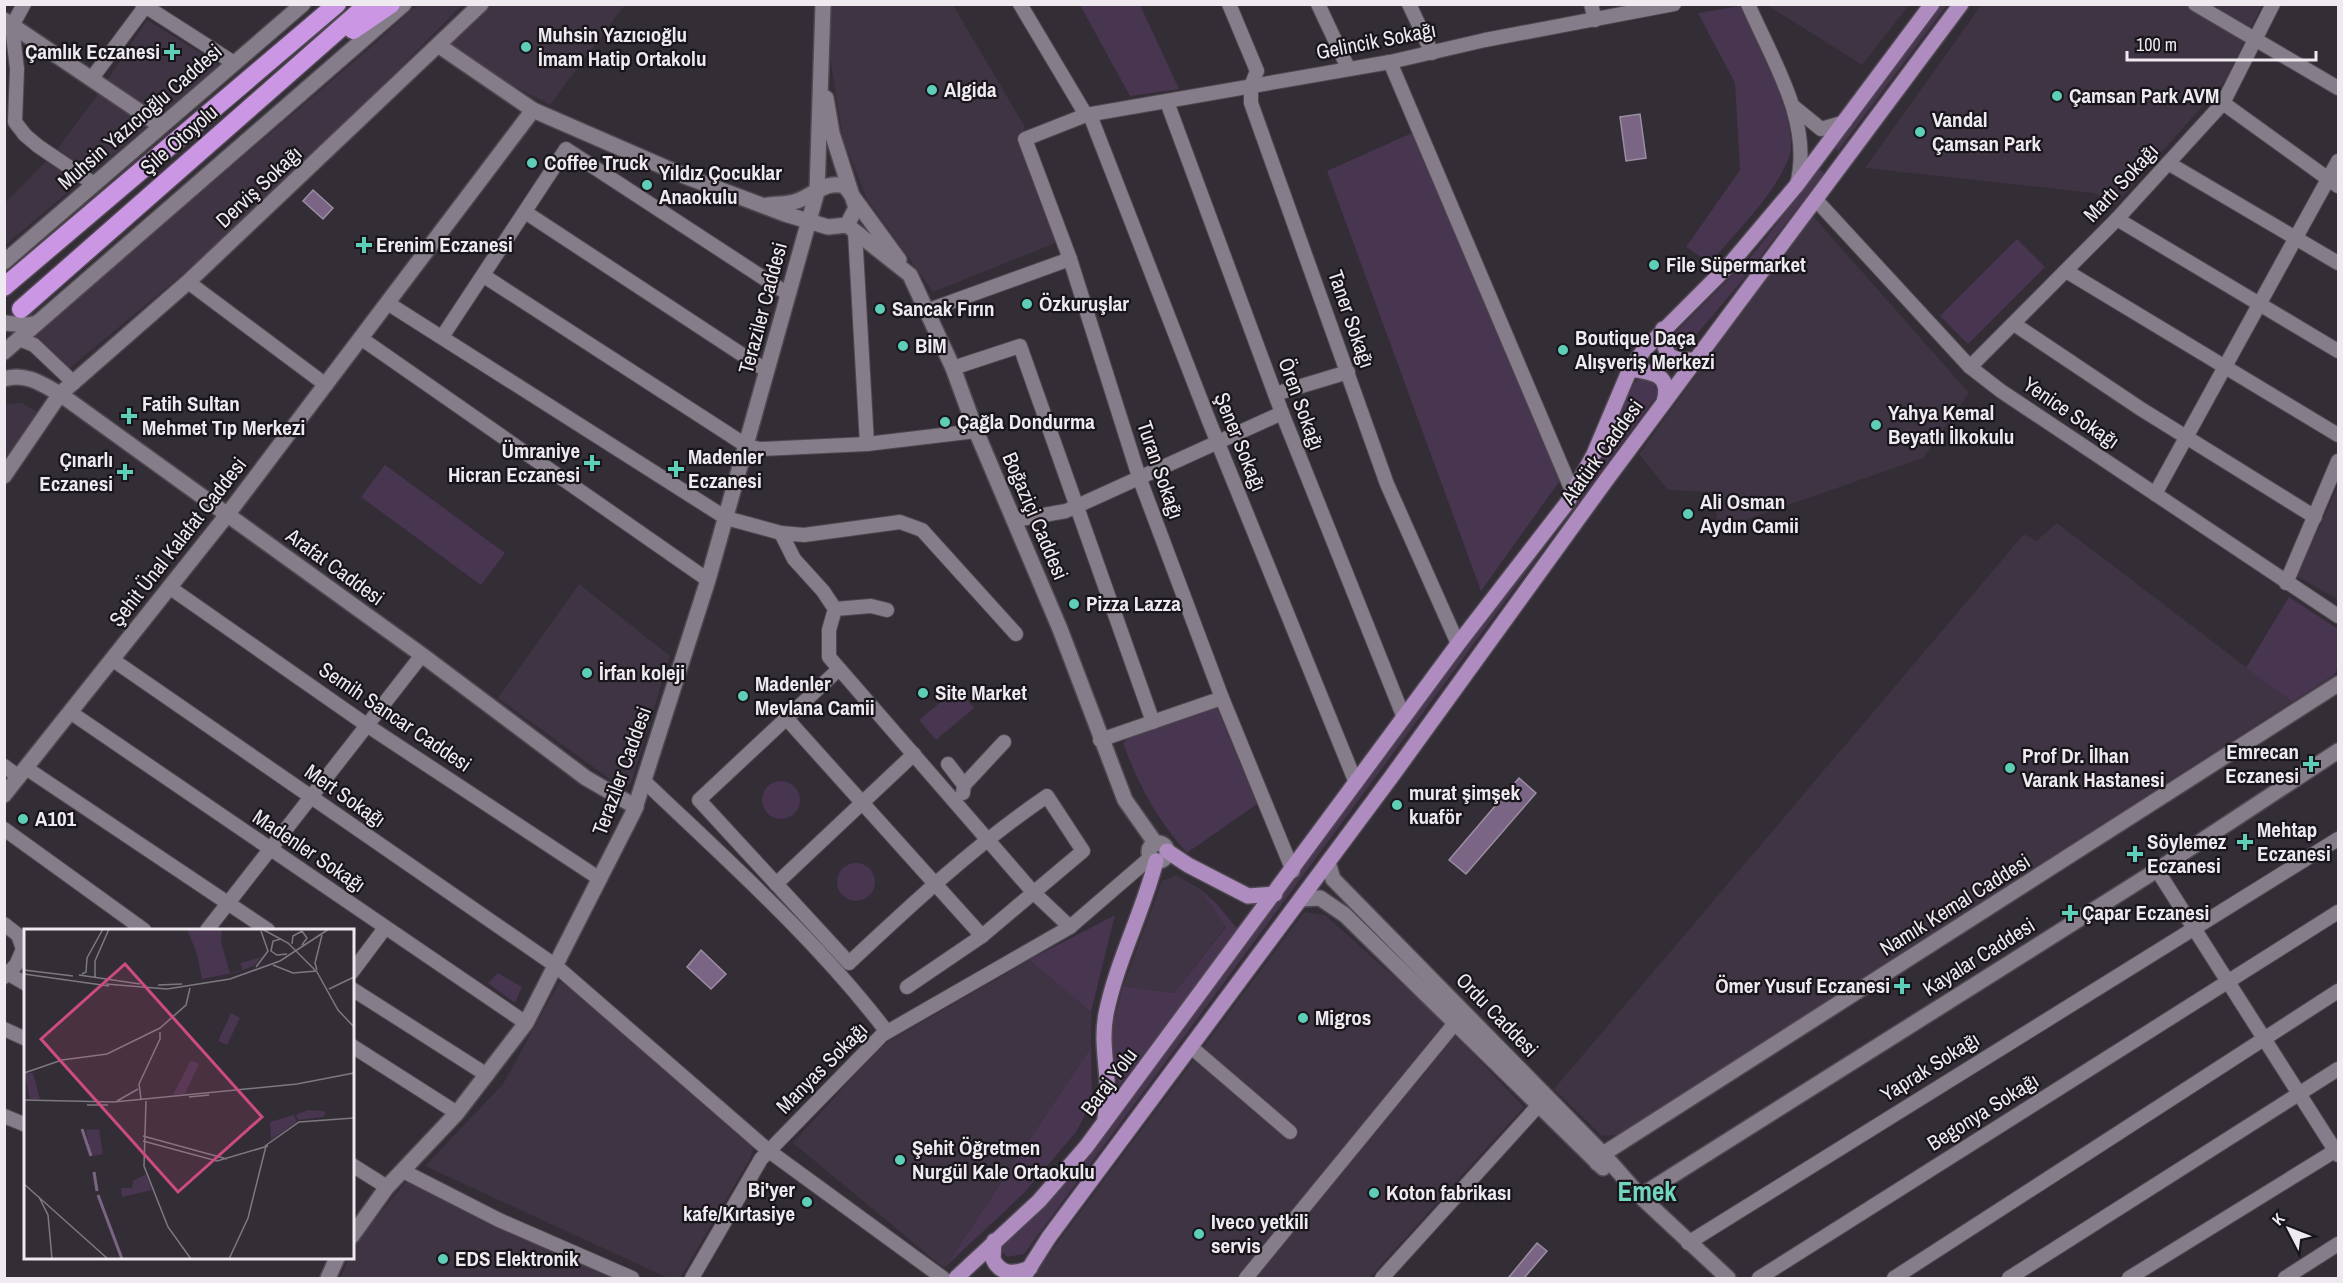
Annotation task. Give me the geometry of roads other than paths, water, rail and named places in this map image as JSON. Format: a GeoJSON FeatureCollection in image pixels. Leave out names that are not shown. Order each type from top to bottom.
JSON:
{"type":"FeatureCollection","features":[{"type":"Feature","properties":{"kind":"highway","name":"Şile Otoyolu"},"geometry":{"type":"LineString","coordinates":[[4,286],[338,4]]}},
{"type":"Feature","properties":{"kind":"highway","name":"Şile Otoyolu"},"geometry":{"type":"LineString","coordinates":[[21,309],[237,118],[297,69],[368,4]]}},
{"type":"Feature","properties":{"kind":"highway"},"geometry":{"type":"LineString","coordinates":[[297,69],[391,4]]}},
{"type":"Feature","properties":{"kind":"main road","name":"Muhsin Yazıcıoğlu Caddesi"},"geometry":{"type":"LineString","coordinates":[[4,262],[303,4]]}},
{"type":"Feature","properties":{"kind":"main road"},"geometry":{"type":"LineString","coordinates":[[4,352],[404,4]]}},
{"type":"Feature","properties":{"kind":"main road","name":"Derviş Sokağı"},"geometry":{"type":"LineString","coordinates":[[4,476],[60,394],[188,282],[481,4]]}},
{"type":"Feature","properties":{"kind":"main road","name":"Teraziler Caddesi"},"geometry":{"type":"LineString","coordinates":[[354,1233],[387,1186],[457,1113],[526,1023],[636,807],[708,580],[817,192],[823,4]]}},
{"type":"Feature","properties":{"kind":"main road","name":"Atatürk Caddesi"},"geometry":{"type":"LineString","coordinates":[[1275,894],[1458,644],[1573,493],[1594,454],[1630,369],[1663,329],[1731,263],[1796,186],[1932,4]]}},
{"type":"Feature","properties":{"kind":"main road","name":"Atatürk Caddesi"},"geometry":{"type":"LineString","coordinates":[[1301,899],[1663,404],[1817,201],[1961,4]]}},
{"type":"Feature","properties":{"kind":"main road"},"geometry":{"type":"LineString","coordinates":[[4,10],[8,23],[161,126]]}},
{"type":"Feature","properties":{"kind":"main road"},"geometry":{"type":"LineString","coordinates":[[438,45],[533,110],[687,177],[762,205],[828,227],[851,228],[856,208],[853,194]]}},
{"type":"Feature","properties":{"kind":"main road","name":"Teraziler Caddesi"},"geometry":{"type":"LineString","coordinates":[[822,78],[832,133],[853,194]]}},
{"type":"Feature","properties":{"kind":"main road","name":"Şehit Ünal Kalafat Caddesi"},"geometry":{"type":"LineString","coordinates":[[4,795],[227,515],[389,304],[533,110]]}},
{"type":"Feature","properties":{"kind":"main road"},"geometry":{"type":"LineString","coordinates":[[762,205],[794,202],[825,186],[836,183],[845,186],[910,275]]}},
{"type":"Feature","properties":{"kind":"main road","name":"Boğaziçi Caddesi"},"geometry":{"type":"LineString","coordinates":[[851,228],[910,275],[953,368],[976,431],[1060,629],[1100,740],[1125,800],[1158,853]]}},
{"type":"Feature","properties":{"kind":"main road"},"geometry":{"type":"LineString","coordinates":[[4,323],[28,326],[38,323]]}},
{"type":"Feature","properties":{"kind":"main road"},"geometry":{"type":"LineString","coordinates":[[1663,329],[1664,351],[1669,356],[1675,359],[1696,360]]}},
{"type":"Feature","properties":{"kind":"main road"},"geometry":{"type":"LineString","coordinates":[[1630,369],[1656,374],[1662,378],[1667,392],[1663,404]]}},
{"type":"Feature","properties":{"kind":"main road","name":"Arafat Caddesi"},"geometry":{"type":"LineString","coordinates":[[4,379],[16,375],[38,381],[60,394],[422,655],[586,778],[636,807]]}},
{"type":"Feature","properties":{"kind":"main road","name":"Namık Kemal Caddesi"},"geometry":{"type":"LineString","coordinates":[[1600,1158],[2338,684]]}},
{"type":"Feature","properties":{"kind":"main road","name":"Kayalar Caddesi"},"geometry":{"type":"LineString","coordinates":[[1640,1196],[2157,870],[2338,751]]}},
{"type":"Feature","properties":{"kind":"main road"},"geometry":{"type":"LineString","coordinates":[[1104,1124],[1109,1088],[1104,1060],[1106,1013],[1158,853],[1188,865],[1248,896],[1275,894]]}},
{"type":"Feature","properties":{"kind":"main road","name":"Ordu Caddesi"},"geometry":{"type":"LineString","coordinates":[[1328,862],[1333,879],[1543,1100],[1600,1158],[1728,1278]]}},
{"type":"Feature","properties":{"kind":"main road","name":"Baraj Yolu"},"geometry":{"type":"LineString","coordinates":[[956,1278],[1039,1201],[1104,1124],[1275,894]]}},
{"type":"Feature","properties":{"kind":"main road","name":"Ordu Caddesi"},"geometry":{"type":"LineString","coordinates":[[1301,899],[1320,898],[1345,915],[1455,1023],[1543,1100]]}},
{"type":"Feature","properties":{"kind":"main road"},"geometry":{"type":"LineString","coordinates":[[994,1241],[993,1259],[1004,1272],[1027,1273],[1049,1238],[1301,899]]}},
{"type":"Feature","properties":{"kind":"main road"},"geometry":{"type":"LineString","coordinates":[[328,1278],[333,1259]]}},
{"type":"Feature","properties":{"kind":"street"},"geometry":{"type":"LineString","coordinates":[[24,4],[8,23],[17,69],[15,122],[24,135],[38,146],[94,184]]}},
{"type":"Feature","properties":{"kind":"street","name":"Şener Sokağı"},"geometry":{"type":"LineString","coordinates":[[1020,4],[1088,115],[1356,783]]}},
{"type":"Feature","properties":{"kind":"street","name":"Taner Sokağı"},"geometry":{"type":"LineString","coordinates":[[1229,4],[1257,71],[1251,86],[1251,103],[1387,484],[1458,644]]}},
{"type":"Feature","properties":{"kind":"street"},"geometry":{"type":"LineString","coordinates":[[1318,4],[1348,68]]}},
{"type":"Feature","properties":{"kind":"street"},"geometry":{"type":"LineString","coordinates":[[1409,4],[1432,53]]}},
{"type":"Feature","properties":{"kind":"street"},"geometry":{"type":"LineString","coordinates":[[1591,4],[1595,20]]}},
{"type":"Feature","properties":{"kind":"street","name":"Gelincik Sokağı"},"geometry":{"type":"LineString","coordinates":[[1088,115],[1390,62],[1674,4]]}},
{"type":"Feature","properties":{"kind":"street"},"geometry":{"type":"LineString","coordinates":[[1748,4],[1792,105],[1801,148],[1801,168],[1796,186]]}},
{"type":"Feature","properties":{"kind":"street"},"geometry":{"type":"LineString","coordinates":[[2195,4],[2338,88]]}},
{"type":"Feature","properties":{"kind":"street","name":"Martı Sokağı"},"geometry":{"type":"LineString","coordinates":[[1970,367],[2117,219],[2223,103],[2273,4]]}},
{"type":"Feature","properties":{"kind":"street"},"geometry":{"type":"LineString","coordinates":[[92,78],[145,5],[234,63]]}},
{"type":"Feature","properties":{"kind":"street"},"geometry":{"type":"LineString","coordinates":[[1390,62],[1573,493]]}},
{"type":"Feature","properties":{"kind":"street","name":"Ören Sokağı"},"geometry":{"type":"LineString","coordinates":[[1167,102],[1282,413],[1404,718]]}},
{"type":"Feature","properties":{"kind":"street"},"geometry":{"type":"LineString","coordinates":[[2223,103],[2333,182]]}},
{"type":"Feature","properties":{"kind":"street"},"geometry":{"type":"LineString","coordinates":[[1792,105],[1802,116],[1821,129],[1845,122]]}},
{"type":"Feature","properties":{"kind":"street","name":"Turan Sokağı"},"geometry":{"type":"LineString","coordinates":[[1088,115],[1025,139],[1070,259],[1139,477],[1222,698],[1293,871]]}},
{"type":"Feature","properties":{"kind":"street"},"geometry":{"type":"LineString","coordinates":[[442,338],[566,149],[788,294]]}},
{"type":"Feature","properties":{"kind":"street"},"geometry":{"type":"LineString","coordinates":[[2155,494],[2296,238],[2333,182],[2338,161]]}},
{"type":"Feature","properties":{"kind":"street"},"geometry":{"type":"LineString","coordinates":[[2168,163],[2338,263]]}},
{"type":"Feature","properties":{"kind":"street","name":"Yenice Sokağı"},"geometry":{"type":"LineString","coordinates":[[1817,201],[1970,367],[2001,391],[2338,616]]}},
{"type":"Feature","properties":{"kind":"street"},"geometry":{"type":"LineString","coordinates":[[525,212],[767,371]]}},
{"type":"Feature","properties":{"kind":"street"},"geometry":{"type":"LineString","coordinates":[[2117,219],[2338,351]]}},
{"type":"Feature","properties":{"kind":"street"},"geometry":{"type":"LineString","coordinates":[[851,228],[867,444]]}},
{"type":"Feature","properties":{"kind":"street"},"geometry":{"type":"LineString","coordinates":[[926,311],[1070,259]]}},
{"type":"Feature","properties":{"kind":"street"},"geometry":{"type":"LineString","coordinates":[[2066,272],[2338,435]]}},
{"type":"Feature","properties":{"kind":"street"},"geometry":{"type":"LineString","coordinates":[[484,276],[747,446],[760,448],[867,444],[976,431]]}},
{"type":"Feature","properties":{"kind":"street"},"geometry":{"type":"LineString","coordinates":[[188,282],[326,385]]}},
{"type":"Feature","properties":{"kind":"street"},"geometry":{"type":"LineString","coordinates":[[389,304],[726,518],[781,533],[804,535],[900,522],[922,530],[1016,634]]}},
{"type":"Feature","properties":{"kind":"street"},"geometry":{"type":"LineString","coordinates":[[2014,324],[2186,437],[2315,517]]}},
{"type":"Feature","properties":{"kind":"street"},"geometry":{"type":"LineString","coordinates":[[19,339],[34,345],[74,383]]}},
{"type":"Feature","properties":{"kind":"street"},"geometry":{"type":"LineString","coordinates":[[362,339],[708,580]]}},
{"type":"Feature","properties":{"kind":"street"},"geometry":{"type":"LineString","coordinates":[[953,368],[1020,346],[1153,722]]}},
{"type":"Feature","properties":{"kind":"street"},"geometry":{"type":"LineString","coordinates":[[1275,394],[1348,372]]}},
{"type":"Feature","properties":{"kind":"street"},"geometry":{"type":"LineString","coordinates":[[1015,520],[1066,511],[1217,440],[1282,413]]}},
{"type":"Feature","properties":{"kind":"street"},"geometry":{"type":"LineString","coordinates":[[2286,583],[2338,460]]}},
{"type":"Feature","properties":{"kind":"street"},"geometry":{"type":"LineString","coordinates":[[781,533],[794,559],[823,591],[835,609],[829,630],[829,657],[1033,892],[1070,927]]}},
{"type":"Feature","properties":{"kind":"street","name":"Semih Sancar Caddesi"},"geometry":{"type":"LineString","coordinates":[[169,587],[368,726],[600,879]]}},
{"type":"Feature","properties":{"kind":"street"},"geometry":{"type":"LineString","coordinates":[[835,609],[871,606],[887,610]]}},
{"type":"Feature","properties":{"kind":"street"},"geometry":{"type":"LineString","coordinates":[[208,929],[422,655]]}},
{"type":"Feature","properties":{"kind":"street","name":"Mert Sokağı"},"geometry":{"type":"LineString","coordinates":[[113,660],[556,966],[769,1151],[944,1278]]}},
{"type":"Feature","properties":{"kind":"street"},"geometry":{"type":"LineString","coordinates":[[840,669],[699,800],[849,963],[934,883],[988,839],[1047,796],[1083,851],[982,936],[907,987]]}},
{"type":"Feature","properties":{"kind":"street"},"geometry":{"type":"LineString","coordinates":[[1100,740],[1222,698]]}},
{"type":"Feature","properties":{"kind":"street","name":"Madenler Sokağı"},"geometry":{"type":"LineString","coordinates":[[70,712],[526,1023]]}},
{"type":"Feature","properties":{"kind":"street"},"geometry":{"type":"LineString","coordinates":[[787,719],[982,936]]}},
{"type":"Feature","properties":{"kind":"street"},"geometry":{"type":"LineString","coordinates":[[961,807],[964,785],[1004,742]]}},
{"type":"Feature","properties":{"kind":"street"},"geometry":{"type":"LineString","coordinates":[[776,884],[914,754]]}},
{"type":"Feature","properties":{"kind":"street"},"geometry":{"type":"LineString","coordinates":[[948,764],[964,785]]}},
{"type":"Feature","properties":{"kind":"street"},"geometry":{"type":"LineString","coordinates":[[4,766],[22,773],[228,902],[267,929]]}},
{"type":"Feature","properties":{"kind":"street"},"geometry":{"type":"LineString","coordinates":[[644,781],[754,887],[860,997],[887,1032]]}},
{"type":"Feature","properties":{"kind":"street"},"geometry":{"type":"LineString","coordinates":[[4,829],[143,929]]}},
{"type":"Feature","properties":{"kind":"street","name":"Yaprak Sokağı"},"geometry":{"type":"LineString","coordinates":[[1688,1242],[2338,839]]}},
{"type":"Feature","properties":{"kind":"street","name":"Manyas Sokağı"},"geometry":{"type":"LineString","coordinates":[[692,1278],[761,1159],[887,1032],[1070,927],[1158,853]]}},
{"type":"Feature","properties":{"kind":"street"},"geometry":{"type":"LineString","coordinates":[[2129,1278],[2338,1152],[2157,870]]}},
{"type":"Feature","properties":{"kind":"street","name":"Begonya Sokağı"},"geometry":{"type":"LineString","coordinates":[[1759,1278],[2338,912]]}},
{"type":"Feature","properties":{"kind":"street"},"geometry":{"type":"LineString","coordinates":[[4,924],[18,935],[23,949],[21,957],[7,976],[24,983]]}},
{"type":"Feature","properties":{"kind":"street"},"geometry":{"type":"LineString","coordinates":[[354,969],[385,928]]}},
{"type":"Feature","properties":{"kind":"street"},"geometry":{"type":"LineString","coordinates":[[354,990],[487,1075]]}},
{"type":"Feature","properties":{"kind":"street"},"geometry":{"type":"LineString","coordinates":[[1894,1278],[2338,991]]}},
{"type":"Feature","properties":{"kind":"street"},"geometry":{"type":"LineString","coordinates":[[1246,1278],[1455,1023]]}},
{"type":"Feature","properties":{"kind":"street"},"geometry":{"type":"LineString","coordinates":[[4,1029],[24,1038]]}},
{"type":"Feature","properties":{"kind":"street"},"geometry":{"type":"LineString","coordinates":[[354,1047],[457,1113]]}},
{"type":"Feature","properties":{"kind":"street"},"geometry":{"type":"LineString","coordinates":[[1191,1047],[1290,1132]]}},
{"type":"Feature","properties":{"kind":"street"},"geometry":{"type":"LineString","coordinates":[[2009,1278],[2338,1069]]}},
{"type":"Feature","properties":{"kind":"street"},"geometry":{"type":"LineString","coordinates":[[1382,1278],[1543,1100]]}},
{"type":"Feature","properties":{"kind":"street"},"geometry":{"type":"LineString","coordinates":[[4,1116],[24,1124]]}},
{"type":"Feature","properties":{"kind":"street"},"geometry":{"type":"LineString","coordinates":[[354,1167],[387,1186]]}},
{"type":"Feature","properties":{"kind":"street"},"geometry":{"type":"LineString","coordinates":[[403,1171],[499,1220],[632,1278]]}},
{"type":"Feature","properties":{"kind":"street"},"geometry":{"type":"LineString","coordinates":[[2285,1278],[2338,1245]]}},
{"type":"Feature","properties":{"kind":"place","name":"Muhsin Yazıcıoğlu İmam Hatip Ortakolu"},"geometry":{"type":"Point","coordinates":[526,47]}},
{"type":"Feature","properties":{"kind":"place","name":"Çamlık Eczanesi"},"geometry":{"type":"Point","coordinates":[172,52]}},
{"type":"Feature","properties":{"kind":"place","name":"Algida"},"geometry":{"type":"Point","coordinates":[932,90]}},
{"type":"Feature","properties":{"kind":"place","name":"Çamsan Park AVM"},"geometry":{"type":"Point","coordinates":[2057,96]}},
{"type":"Feature","properties":{"kind":"place","name":"Vandal Çamsan Park"},"geometry":{"type":"Point","coordinates":[1920,132]}},
{"type":"Feature","properties":{"kind":"place","name":"Coffee Truck"},"geometry":{"type":"Point","coordinates":[532,163]}},
{"type":"Feature","properties":{"kind":"place","name":"Yıldız Çocuklar Anaokulu"},"geometry":{"type":"Point","coordinates":[647,185]}},
{"type":"Feature","properties":{"kind":"place","name":"Erenim Eczanesi"},"geometry":{"type":"Point","coordinates":[364,245]}},
{"type":"Feature","properties":{"kind":"place","name":"File Süpermarket"},"geometry":{"type":"Point","coordinates":[1654,265]}},
{"type":"Feature","properties":{"kind":"place","name":"Özkuruşlar"},"geometry":{"type":"Point","coordinates":[1027,304]}},
{"type":"Feature","properties":{"kind":"place","name":"Sancak Fırın"},"geometry":{"type":"Point","coordinates":[880,309]}},
{"type":"Feature","properties":{"kind":"place","name":"BİM"},"geometry":{"type":"Point","coordinates":[903,346]}},
{"type":"Feature","properties":{"kind":"place","name":"Boutique Daça Alışveriş Merkezi"},"geometry":{"type":"Point","coordinates":[1563,350]}},
{"type":"Feature","properties":{"kind":"place","name":"Fatih Sultan Mehmet Tıp Merkezi"},"geometry":{"type":"Point","coordinates":[129,416]}},
{"type":"Feature","properties":{"kind":"place","name":"Çağla Dondurma"},"geometry":{"type":"Point","coordinates":[945,422]}},
{"type":"Feature","properties":{"kind":"place","name":"Yahya Kemal Beyatlı İlkokulu"},"geometry":{"type":"Point","coordinates":[1876,425]}},
{"type":"Feature","properties":{"kind":"place","name":"Ümraniye Hicran Eczanesi"},"geometry":{"type":"Point","coordinates":[592,463]}},
{"type":"Feature","properties":{"kind":"place","name":"Madenler Eczanesi"},"geometry":{"type":"Point","coordinates":[676,469]}},
{"type":"Feature","properties":{"kind":"place","name":"Çınarlı Eczanesi"},"geometry":{"type":"Point","coordinates":[125,472]}},
{"type":"Feature","properties":{"kind":"place","name":"Ali Osman Aydın Camii"},"geometry":{"type":"Point","coordinates":[1688,514]}},
{"type":"Feature","properties":{"kind":"place","name":"Pizza Lazza"},"geometry":{"type":"Point","coordinates":[1074,604]}},
{"type":"Feature","properties":{"kind":"place","name":"İrfan koleji"},"geometry":{"type":"Point","coordinates":[587,673]}},
{"type":"Feature","properties":{"kind":"place","name":"Site Market"},"geometry":{"type":"Point","coordinates":[923,693]}},
{"type":"Feature","properties":{"kind":"place","name":"Madenler Mevlana Camii"},"geometry":{"type":"Point","coordinates":[743,696]}},
{"type":"Feature","properties":{"kind":"place","name":"Emrecan Eczanesi"},"geometry":{"type":"Point","coordinates":[2311,764]}},
{"type":"Feature","properties":{"kind":"place","name":"Prof Dr. İlhan Varank Hastanesi"},"geometry":{"type":"Point","coordinates":[2010,768]}},
{"type":"Feature","properties":{"kind":"place","name":"murat şimşek kuaför"},"geometry":{"type":"Point","coordinates":[1397,805]}},
{"type":"Feature","properties":{"kind":"place","name":"A101"},"geometry":{"type":"Point","coordinates":[23,819]}},
{"type":"Feature","properties":{"kind":"place","name":"Mehtap Eczanesi"},"geometry":{"type":"Point","coordinates":[2245,842]}},
{"type":"Feature","properties":{"kind":"place","name":"Söylemez Eczanesi"},"geometry":{"type":"Point","coordinates":[2135,854]}},
{"type":"Feature","properties":{"kind":"place","name":"Çapar Eczanesi"},"geometry":{"type":"Point","coordinates":[2070,913]}},
{"type":"Feature","properties":{"kind":"place","name":"Ömer Yusuf Eczanesi"},"geometry":{"type":"Point","coordinates":[1902,986]}},
{"type":"Feature","properties":{"kind":"place","name":"Migros"},"geometry":{"type":"Point","coordinates":[1303,1018]}},
{"type":"Feature","properties":{"kind":"place","name":"Şehit Öğretmen Nurgül Kale Ortaokulu"},"geometry":{"type":"Point","coordinates":[900,1160]}},
{"type":"Feature","properties":{"kind":"place","name":"Koton fabrikası"},"geometry":{"type":"Point","coordinates":[1374,1193]}},
{"type":"Feature","properties":{"kind":"place","name":"Bi'yer kafe/Kırtasiye"},"geometry":{"type":"Point","coordinates":[807,1202]}},
{"type":"Feature","properties":{"kind":"place","name":"Iveco yetkili servis"},"geometry":{"type":"Point","coordinates":[1199,1234]}},
{"type":"Feature","properties":{"kind":"place","name":"EDS Elektronik"},"geometry":{"type":"Point","coordinates":[443,1259]}},
{"type":"Feature","properties":{"kind":"district","name":"Emek"},"geometry":{"type":"Point","coordinates":[1647,1192]}}]}
